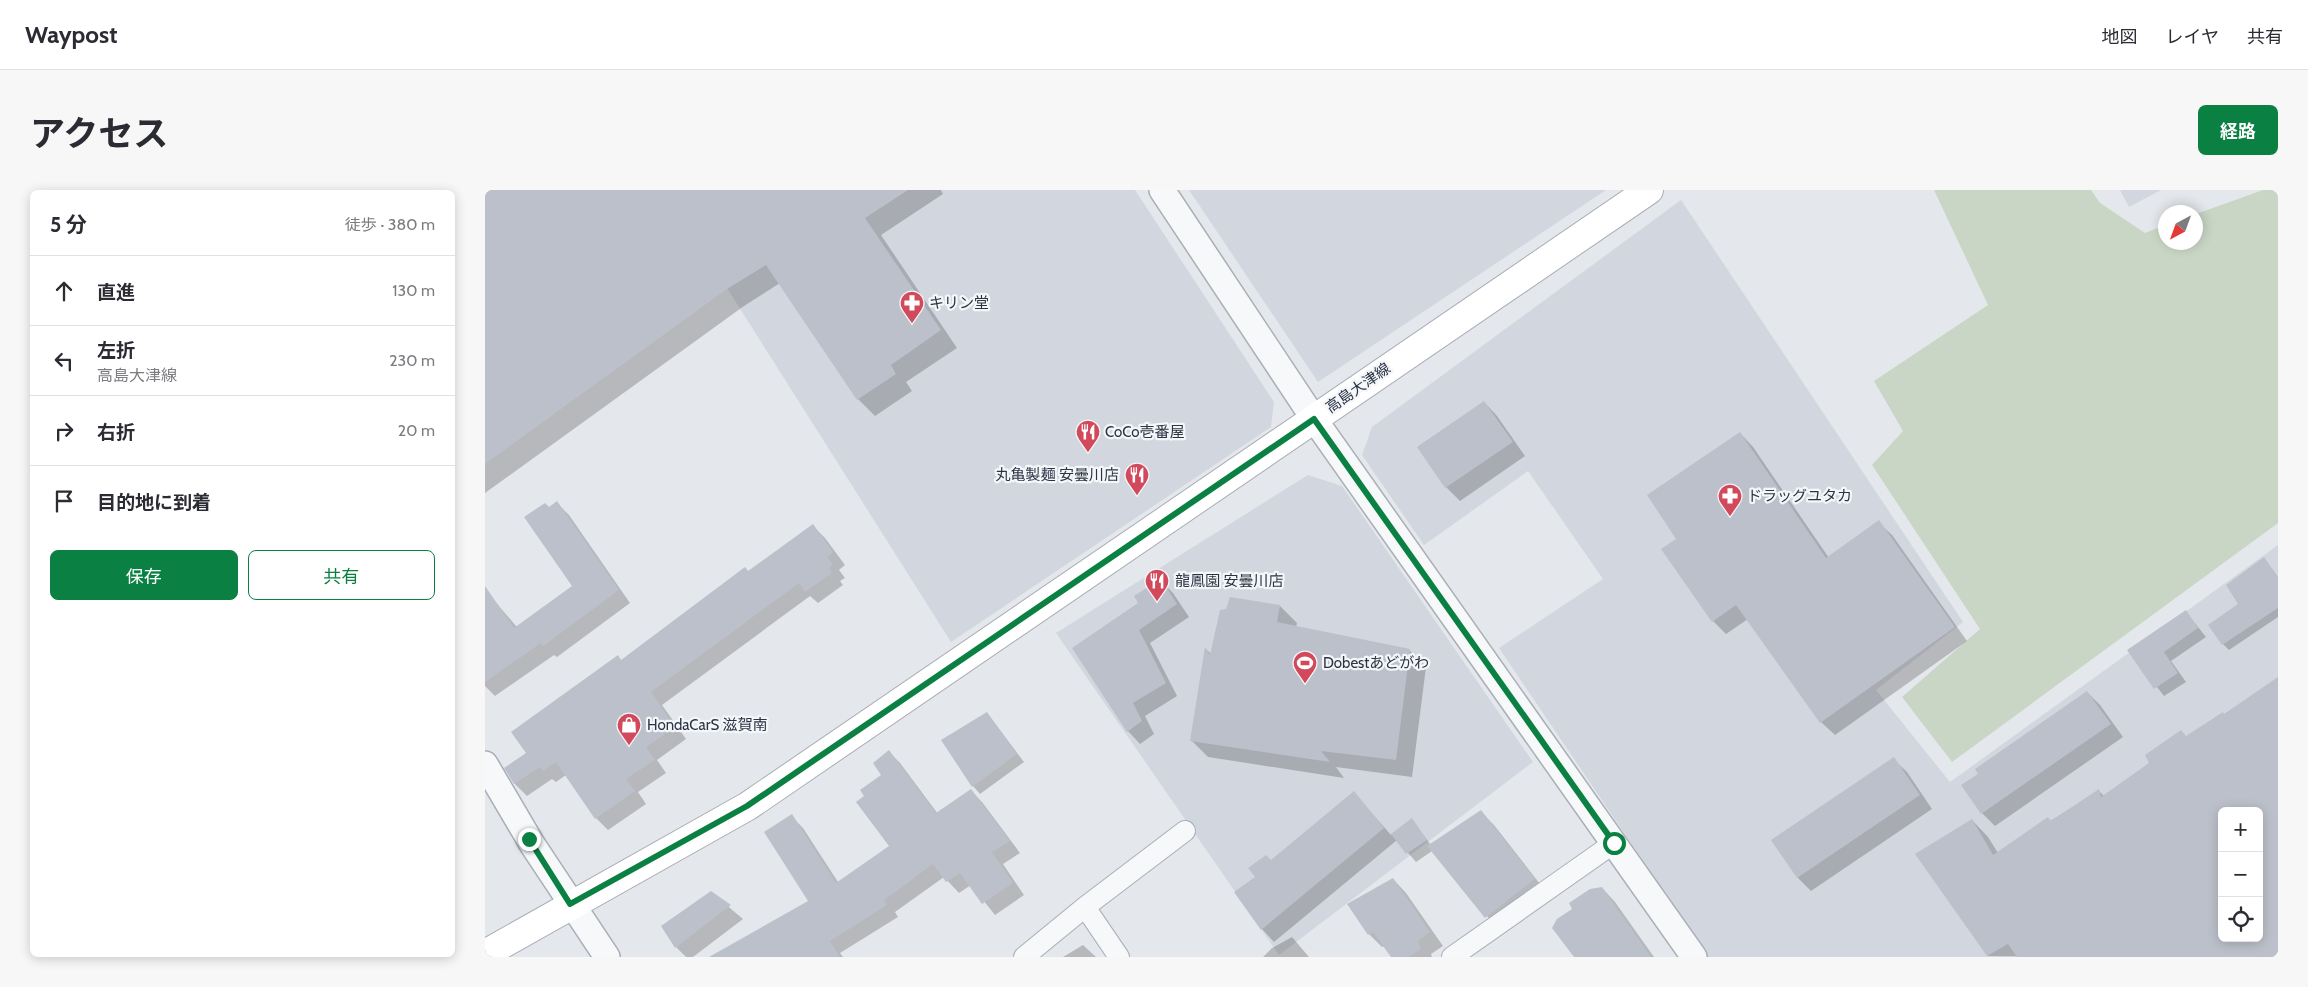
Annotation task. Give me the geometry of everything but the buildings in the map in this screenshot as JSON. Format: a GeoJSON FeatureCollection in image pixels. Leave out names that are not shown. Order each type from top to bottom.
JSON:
{"type":"FeatureCollection","features":[{"type":"Feature","properties":{"kind":"main road","name":"高島大津線"},"geometry":{"type":"LineString","coordinates":[[485,954],[570,904],[747,806],[1649,190]]}},
{"type":"Feature","properties":{"kind":"street"},"geometry":{"type":"LineString","coordinates":[[1162,190],[1314,419],[1694,957]]}},
{"type":"Feature","properties":{"kind":"street"},"geometry":{"type":"LineString","coordinates":[[485,764],[570,904],[607,957]]}},
{"type":"Feature","properties":{"kind":"street"},"geometry":{"type":"LineString","coordinates":[[1024,957],[1085,907],[1185,831]]}},
{"type":"Feature","properties":{"kind":"street"},"geometry":{"type":"LineString","coordinates":[[1452,957],[1614,843]]}},
{"type":"Feature","properties":{"kind":"street"},"geometry":{"type":"LineString","coordinates":[[1085,907],[1119,957]]}},
{"type":"Feature","properties":{"kind":"shaded area"},"geometry":{"type":"Polygon","coordinates":[[[665,190],[1135,190],[1274,402],[1271,427],[951,642],[665,190]]]}},
{"type":"Feature","properties":{"kind":"shaded area"},"geometry":{"type":"Polygon","coordinates":[[[1189,190],[1606,190],[1318,382],[1189,190]]]}},
{"type":"Feature","properties":{"kind":"shaded area"},"geometry":{"type":"Polygon","coordinates":[[[2120,190],[2161,190],[2129,207],[2120,190]]]}},
{"type":"Feature","properties":{"kind":"shaded area"},"geometry":{"type":"Polygon","coordinates":[[[1681,200],[1963,622],[1876,690],[1950,782],[2278,545],[2278,957],[1708,957],[1499,648],[1603,579],[1528,471],[1424,545],[1362,455],[1372,427],[1681,200]]]}},
{"type":"Feature","properties":{"kind":"shaded area"},"geometry":{"type":"Polygon","coordinates":[[[1308,475],[1342,486],[1533,762],[1279,955],[1056,633],[1308,475]]]}},
{"type":"Feature","properties":{"kind":"green space"},"geometry":{"type":"Polygon","coordinates":[[[1934,190],[2091,190],[2100,203],[2145,233],[2158,228],[2158,250],[2203,250],[2203,211],[2263,190],[2278,190],[2278,523],[1952,762],[1902,697],[1980,629],[1872,465],[1903,431],[1874,381],[1988,305],[1934,190]]]}},
{"type":"Feature","properties":{"kind":"place","name":"キリン堂"},"geometry":{"type":"Point","coordinates":[912,324]}},
{"type":"Feature","properties":{"kind":"place","name":"CoCo壱番屋"},"geometry":{"type":"Point","coordinates":[1088,453]}},
{"type":"Feature","properties":{"kind":"place","name":"丸亀製麺 安曇川店"},"geometry":{"type":"Point","coordinates":[1137,496]}},
{"type":"Feature","properties":{"kind":"place","name":"ドラッグユタカ"},"geometry":{"type":"Point","coordinates":[1730,517]}},
{"type":"Feature","properties":{"kind":"place","name":"龍鳳園 安曇川店"},"geometry":{"type":"Point","coordinates":[1157,602]}},
{"type":"Feature","properties":{"kind":"place","name":"Dobestあどがわ"},"geometry":{"type":"Point","coordinates":[1305,684]}},
{"type":"Feature","properties":{"kind":"place","name":"HondaCarS 滋賀南"},"geometry":{"type":"Point","coordinates":[629,746]}},
{"type":"Feature","properties":{"kind":"route"},"geometry":{"type":"LineString","coordinates":[[529,839],[570,904],[747,806],[1314,419],[1614,843]]}}]}
